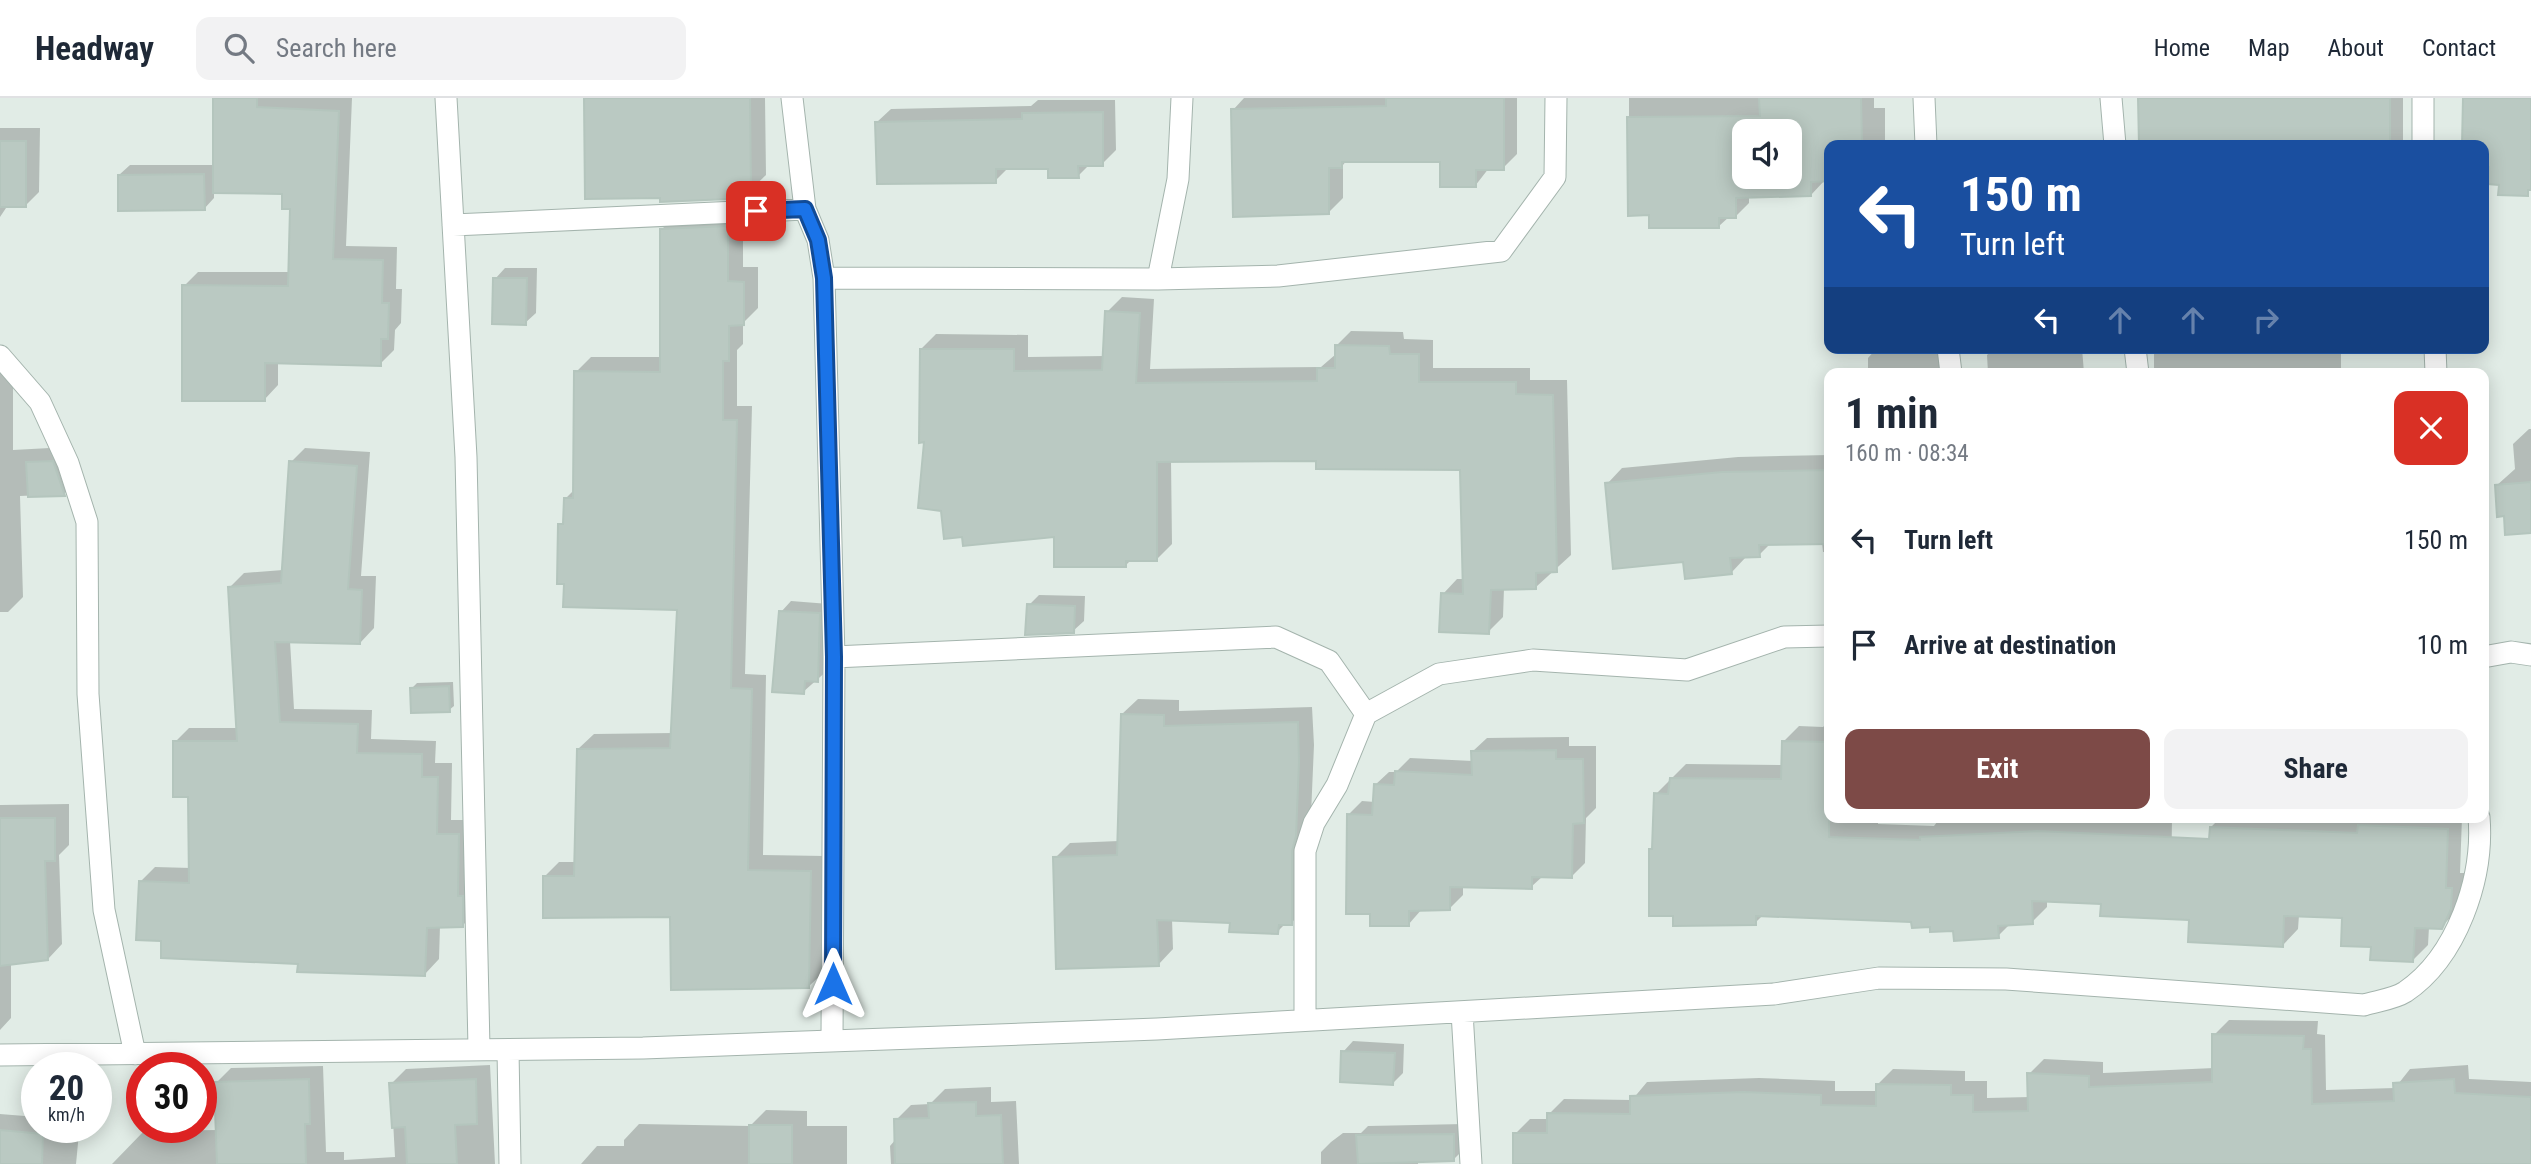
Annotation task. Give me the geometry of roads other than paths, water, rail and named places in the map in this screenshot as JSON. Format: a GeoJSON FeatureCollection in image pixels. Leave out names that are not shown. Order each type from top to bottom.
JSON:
{"type":"FeatureCollection","features":[{"type":"Feature","properties":{"kind":"street"},"geometry":{"type":"LineString","coordinates":[[446,98],[466,457],[479,1048]]}},
{"type":"Feature","properties":{"kind":"street"},"geometry":{"type":"LineString","coordinates":[[792,98],[805,209],[818,240],[824,278],[834,657],[832,1039]]}},
{"type":"Feature","properties":{"kind":"street"},"geometry":{"type":"LineString","coordinates":[[1158,279],[1178,179],[1182,98]]}},
{"type":"Feature","properties":{"kind":"street"},"geometry":{"type":"LineString","coordinates":[[824,278],[1158,279],[1278,275],[1501,251],[1555,177],[1556,98]]}},
{"type":"Feature","properties":{"kind":"street"},"geometry":{"type":"LineString","coordinates":[[1924,98],[1926,140]]}},
{"type":"Feature","properties":{"kind":"street"},"geometry":{"type":"LineString","coordinates":[[2111,98],[2115,140]]}},
{"type":"Feature","properties":{"kind":"street"},"geometry":{"type":"LineString","coordinates":[[2423,98],[2423,140]]}},
{"type":"Feature","properties":{"kind":"street"},"geometry":{"type":"LineString","coordinates":[[453,225],[805,209]]}},
{"type":"Feature","properties":{"kind":"street"},"geometry":{"type":"LineString","coordinates":[[0,356],[40,402],[68,463],[87,522],[88,694],[104,909],[134,1052]]}},
{"type":"Feature","properties":{"kind":"street"},"geometry":{"type":"LineString","coordinates":[[1305,1020],[1305,851],[1314,823],[1337,785],[1366,714],[1439,674],[1532,660],[1687,670],[1784,638],[1824,636]]}},
{"type":"Feature","properties":{"kind":"street"},"geometry":{"type":"LineString","coordinates":[[834,657],[1276,637],[1329,661],[1366,714]]}},
{"type":"Feature","properties":{"kind":"street"},"geometry":{"type":"LineString","coordinates":[[2489,656],[2511,652],[2531,655]]}},
{"type":"Feature","properties":{"kind":"street"},"geometry":{"type":"LineString","coordinates":[[217,1053],[479,1048],[508,1050],[1157,1029],[1774,994],[1879,978],[2006,979],[2364,1005],[2403,994],[2432,970],[2456,931],[2472,884],[2481,835],[2480,823]]}},
{"type":"Feature","properties":{"kind":"street"},"geometry":{"type":"LineString","coordinates":[[1462,1012],[1471,1164]]}},
{"type":"Feature","properties":{"kind":"street"},"geometry":{"type":"LineString","coordinates":[[508,1050],[510,1164]]}},
{"type":"Feature","properties":{"kind":"street"},"geometry":{"type":"LineString","coordinates":[[0,1055],[126,1055]]}}]}
